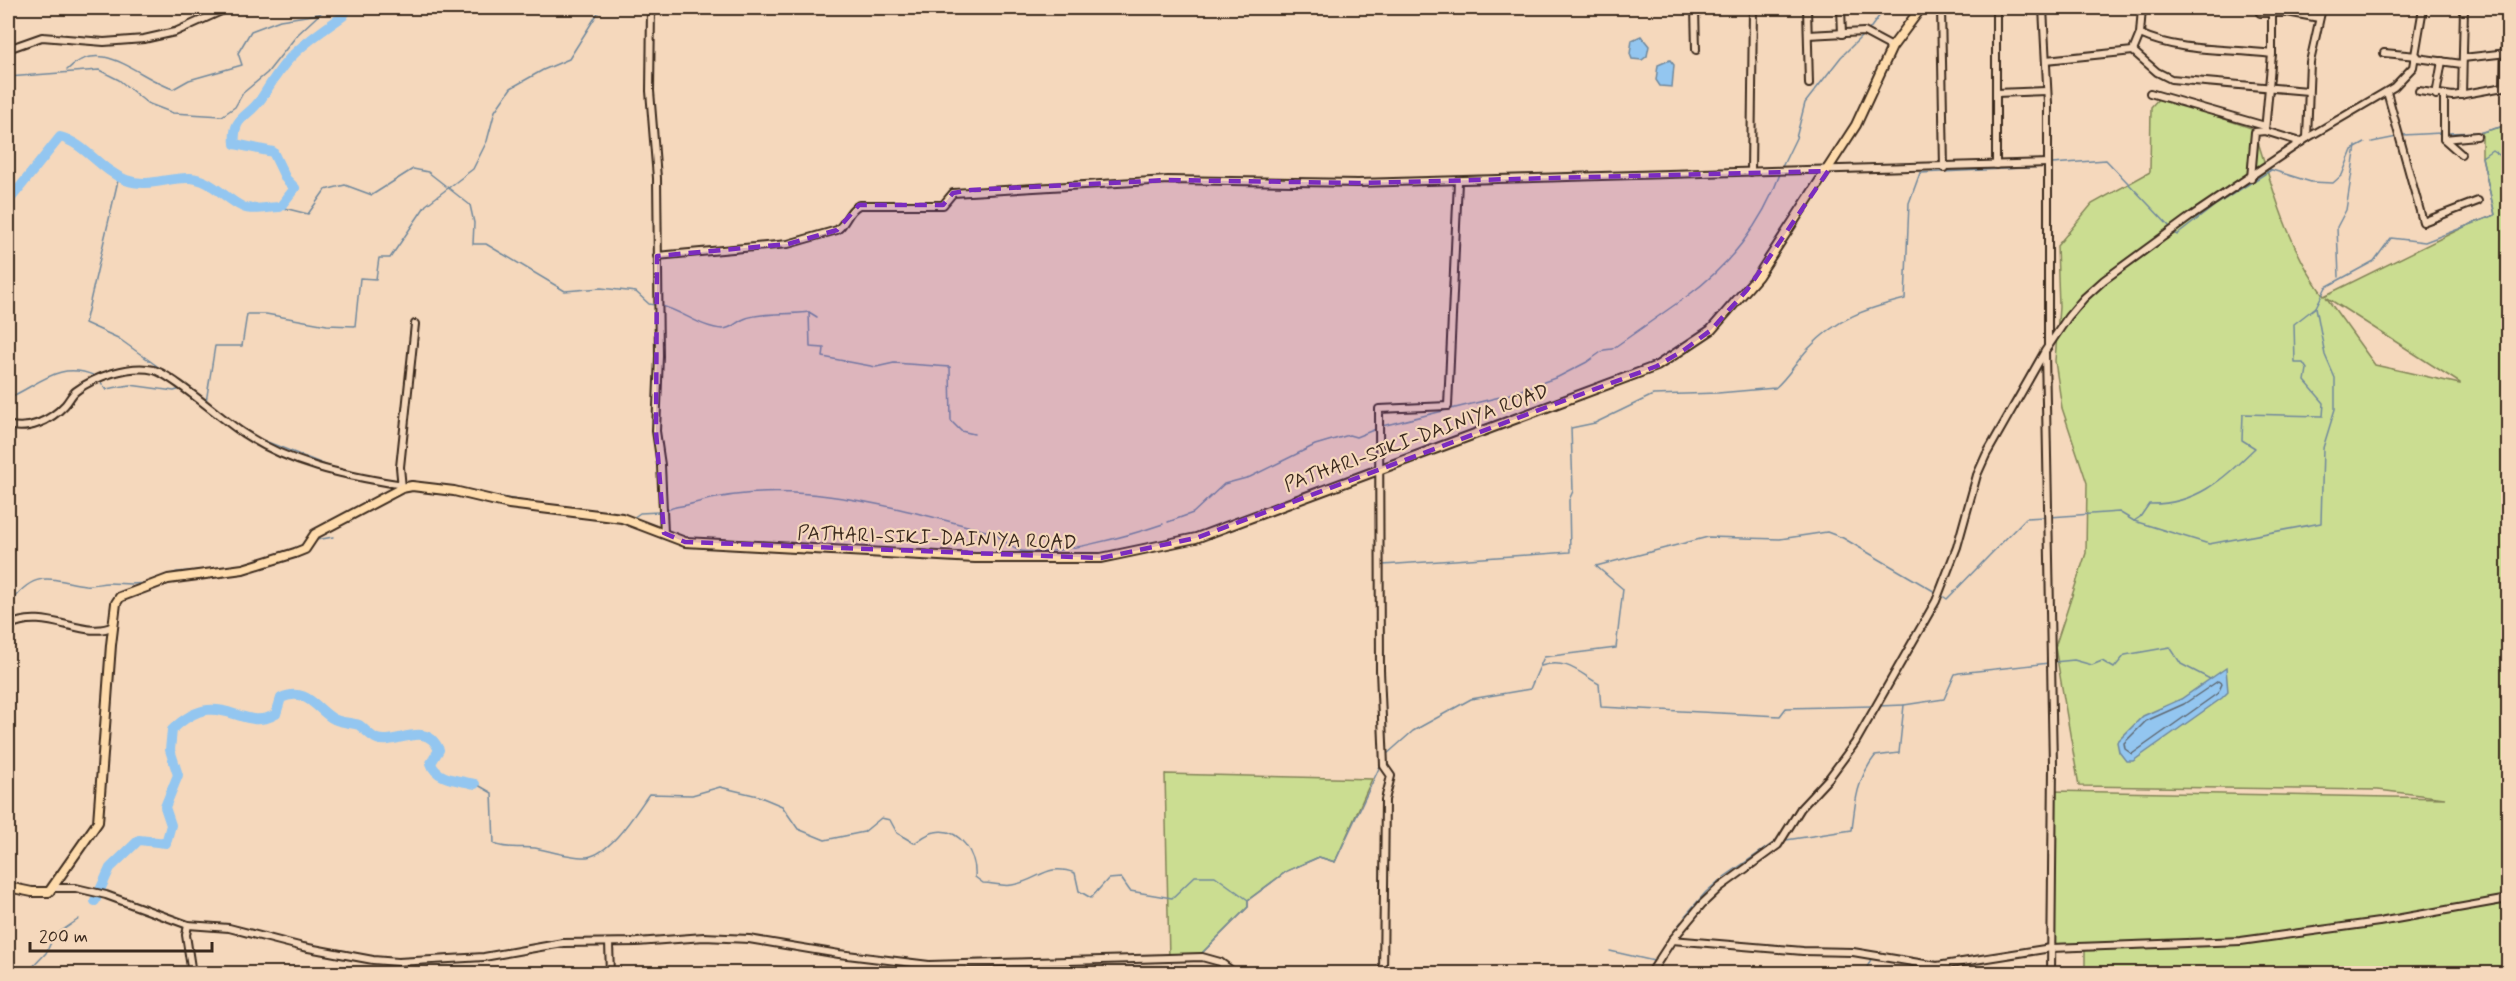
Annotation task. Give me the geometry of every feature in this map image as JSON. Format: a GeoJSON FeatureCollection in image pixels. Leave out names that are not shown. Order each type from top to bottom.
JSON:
{"type":"FeatureCollection","features":[{"type":"Feature","properties":{"kind":"main road","name":"PATHARI-SIKI-DAINIYA ROAD"},"geometry":{"type":"LineString","coordinates":[[52,888],[98,822],[113,627],[116,603],[126,593],[168,579],[243,569],[295,553],[305,549],[315,534],[402,488],[412,486],[454,491],[509,504],[622,518],[686,542],[736,547],[975,558],[1101,558],[1196,538],[1657,366],[1684,350],[1711,330],[1747,290],[1828,171],[1856,125],[1892,47],[1921,8]]}},
{"type":"Feature","properties":{"kind":"main road"},"geometry":{"type":"LineString","coordinates":[[8,887],[32,892],[49,892],[52,888]]}},
{"type":"Feature","properties":{"kind":"street"},"geometry":{"type":"LineString","coordinates":[[8,49],[42,37],[104,42],[144,39],[175,32],[228,8]]}},
{"type":"Feature","properties":{"kind":"street"},"geometry":{"type":"LineString","coordinates":[[651,8],[650,91],[657,178],[659,356],[656,431],[661,465],[663,533]]}},
{"type":"Feature","properties":{"kind":"street"},"geometry":{"type":"LineString","coordinates":[[1695,8],[1696,50]]}},
{"type":"Feature","properties":{"kind":"street"},"geometry":{"type":"LineString","coordinates":[[1751,172],[1753,8]]}},
{"type":"Feature","properties":{"kind":"street"},"geometry":{"type":"LineString","coordinates":[[1807,8],[1809,84]]}},
{"type":"Feature","properties":{"kind":"street"},"geometry":{"type":"LineString","coordinates":[[1841,8],[1842,34]]}},
{"type":"Feature","properties":{"kind":"street"},"geometry":{"type":"LineString","coordinates":[[1941,8],[1944,168]]}},
{"type":"Feature","properties":{"kind":"street"},"geometry":{"type":"LineString","coordinates":[[1996,8],[1996,165]]}},
{"type":"Feature","properties":{"kind":"street"},"geometry":{"type":"LineString","coordinates":[[2043,8],[2048,163],[2047,349],[2052,741],[2051,974]]}},
{"type":"Feature","properties":{"kind":"street"},"geometry":{"type":"LineString","coordinates":[[2133,51],[2140,34],[2142,8]]}},
{"type":"Feature","properties":{"kind":"street"},"geometry":{"type":"LineString","coordinates":[[2257,8],[2260,13],[2288,10],[2319,18]]}},
{"type":"Feature","properties":{"kind":"street"},"geometry":{"type":"LineString","coordinates":[[2304,140],[2308,92],[2322,8]]}},
{"type":"Feature","properties":{"kind":"street"},"geometry":{"type":"LineString","coordinates":[[1650,974],[1672,940],[1719,888],[1778,845],[1801,808],[1829,778],[1855,743],[1927,621],[1958,547],[1977,475],[1997,434],[2067,317],[2104,280],[2190,217],[2251,178],[2304,140],[2387,92],[2406,77],[2417,57],[2423,8]]}},
{"type":"Feature","properties":{"kind":"street"},"geometry":{"type":"LineString","coordinates":[[2462,95],[2464,8]]}},
{"type":"Feature","properties":{"kind":"street"},"geometry":{"type":"LineString","coordinates":[[2419,91],[2444,96],[2504,87],[2506,8]]}},
{"type":"Feature","properties":{"kind":"street"},"geometry":{"type":"LineString","coordinates":[[2265,128],[2267,87],[2272,54],[2272,13]]}},
{"type":"Feature","properties":{"kind":"street"},"geometry":{"type":"LineString","coordinates":[[1808,35],[1864,32],[1892,47]]}},
{"type":"Feature","properties":{"kind":"street"},"geometry":{"type":"LineString","coordinates":[[2140,34],[2184,48],[2229,49],[2272,54]]}},
{"type":"Feature","properties":{"kind":"street"},"geometry":{"type":"LineString","coordinates":[[2046,60],[2133,51],[2157,72],[2171,79],[2308,92]]}},
{"type":"Feature","properties":{"kind":"street"},"geometry":{"type":"LineString","coordinates":[[2384,53],[2442,61],[2462,61],[2506,53]]}},
{"type":"Feature","properties":{"kind":"street"},"geometry":{"type":"LineString","coordinates":[[2436,95],[2442,61]]}},
{"type":"Feature","properties":{"kind":"street"},"geometry":{"type":"LineString","coordinates":[[1996,93],[2047,91]]}},
{"type":"Feature","properties":{"kind":"street"},"geometry":{"type":"LineString","coordinates":[[2387,92],[2423,222],[2478,201]]}},
{"type":"Feature","properties":{"kind":"street"},"geometry":{"type":"LineString","coordinates":[[2150,93],[2304,140]]}},
{"type":"Feature","properties":{"kind":"street"},"geometry":{"type":"LineString","coordinates":[[2444,96],[2444,139],[2461,154]]}},
{"type":"Feature","properties":{"kind":"street"},"geometry":{"type":"LineString","coordinates":[[2251,178],[2254,134],[2257,130],[2265,128]]}},
{"type":"Feature","properties":{"kind":"street"},"geometry":{"type":"LineString","coordinates":[[2444,139],[2477,136]]}},
{"type":"Feature","properties":{"kind":"street"},"geometry":{"type":"LineString","coordinates":[[657,256],[788,244],[837,230],[842,226],[851,209],[859,205],[944,205],[953,193],[971,190],[1012,190],[1168,180],[1358,183],[1944,168],[2048,163]]}},
{"type":"Feature","properties":{"kind":"street"},"geometry":{"type":"LineString","coordinates":[[1383,974],[1384,800],[1391,776],[1384,766],[1382,730],[1379,409],[1448,406],[1458,181]]}},
{"type":"Feature","properties":{"kind":"street"},"geometry":{"type":"LineString","coordinates":[[402,488],[400,466],[415,324]]}},
{"type":"Feature","properties":{"kind":"street"},"geometry":{"type":"LineString","coordinates":[[8,425],[19,428],[44,420],[56,413],[73,393],[86,384],[106,376],[132,370],[153,370],[237,429],[281,455],[330,472],[397,484],[402,488]]}},
{"type":"Feature","properties":{"kind":"street"},"geometry":{"type":"LineString","coordinates":[[8,626],[33,618],[99,629],[113,627]]}},
{"type":"Feature","properties":{"kind":"street"},"geometry":{"type":"LineString","coordinates":[[52,888],[76,888],[106,895],[188,925],[229,928],[303,947],[373,960],[398,962],[429,962],[498,955],[562,943],[609,943],[704,937],[749,939],[839,954],[929,965],[1202,957],[1220,962],[1236,974]]}},
{"type":"Feature","properties":{"kind":"street"},"geometry":{"type":"LineString","coordinates":[[1672,940],[1803,951],[1853,952],[1937,966],[2051,948],[2241,941],[2379,922],[2480,902],[2508,899]]}},
{"type":"Feature","properties":{"kind":"street"},"geometry":{"type":"LineString","coordinates":[[188,925],[186,935],[192,974]]}},
{"type":"Feature","properties":{"kind":"street"},"geometry":{"type":"LineString","coordinates":[[609,943],[610,974]]}},
{"type":"Feature","properties":{"kind":"highlighted area"},"geometry":{"type":"Polygon","coordinates":[[[1828,171],[1747,290],[1711,330],[1657,366],[1196,538],[1101,558],[685,542],[664,533],[656,431],[657,256],[788,244],[837,230],[859,205],[943,205],[953,193],[971,190],[1168,180],[1358,183],[1828,171]]]}},
{"type":"Feature","properties":{"kind":"green space"},"geometry":{"type":"Polygon","coordinates":[[[2160,97],[2254,129],[2282,216],[2300,258],[2324,296],[2464,227],[2495,215],[2482,157],[2482,132],[2508,125],[2508,973],[2085,973],[2085,947],[2051,948],[2052,791],[2445,798],[2378,790],[2079,786],[2055,647],[2086,553],[2087,483],[2062,408],[2055,361],[2059,307],[2057,246],[2092,204],[2150,172],[2151,107],[2160,97]],[[2326,297],[2375,365],[2460,383],[2326,297]]]}},
{"type":"Feature","properties":{"kind":"green space"},"geometry":{"type":"Polygon","coordinates":[[[1165,774],[1372,779],[1335,862],[1319,857],[1287,871],[1248,900],[1248,907],[1198,957],[1169,959],[1165,774]]]}},
{"type":"Feature","properties":{"kind":"water"},"geometry":{"type":"Polygon","coordinates":[[[1641,36],[1649,46],[1647,56],[1642,60],[1632,59],[1630,54],[1632,40],[1641,36]]]}},
{"type":"Feature","properties":{"kind":"water"},"geometry":{"type":"Polygon","coordinates":[[[1670,60],[1674,65],[1672,87],[1660,86],[1656,80],[1658,65],[1670,60]]]}},
{"type":"Feature","properties":{"kind":"water"},"geometry":{"type":"Polygon","coordinates":[[[2226,668],[2228,692],[2222,698],[2133,761],[2126,761],[2119,752],[2117,742],[2143,716],[2181,699],[2226,668]]]}},
{"type":"Feature","properties":{"kind":"waterway"},"geometry":{"type":"LineString","coordinates":[[8,77],[99,70],[119,80],[147,103],[173,113],[222,116],[235,107],[243,93],[267,73],[298,34],[326,8]]}},
{"type":"Feature","properties":{"kind":"waterway"},"geometry":{"type":"LineString","coordinates":[[8,202],[60,137],[78,145],[108,170],[126,180],[150,183],[182,178],[198,179],[243,207],[256,209],[280,207],[295,188],[286,179],[273,152],[235,144],[236,128],[242,118],[256,106],[291,57],[309,40],[343,16],[348,8]]}},
{"type":"Feature","properties":{"kind":"waterway"},"geometry":{"type":"LineString","coordinates":[[206,402],[215,346],[242,346],[247,314],[266,314],[327,325],[355,326],[360,278],[376,279],[379,258],[390,258],[426,205],[473,169],[487,141],[495,111],[511,88],[569,59],[601,8]]}},
{"type":"Feature","properties":{"kind":"waterway"},"geometry":{"type":"LineString","coordinates":[[1869,30],[1885,8]]}},
{"type":"Feature","properties":{"kind":"waterway"},"geometry":{"type":"LineString","coordinates":[[67,70],[80,60],[106,57],[173,89],[189,80],[242,65],[238,53],[251,31],[280,20],[319,14]]}},
{"type":"Feature","properties":{"kind":"waterway"},"geometry":{"type":"LineString","coordinates":[[1782,167],[1796,138],[1805,103],[1841,57],[1864,34]]}},
{"type":"Feature","properties":{"kind":"waterway"},"geometry":{"type":"LineString","coordinates":[[2448,133],[2482,132],[2508,125]]}},
{"type":"Feature","properties":{"kind":"waterway"},"geometry":{"type":"LineString","coordinates":[[2403,135],[2441,133]]}},
{"type":"Feature","properties":{"kind":"waterway"},"geometry":{"type":"LineString","coordinates":[[2372,142],[2397,137]]}},
{"type":"Feature","properties":{"kind":"waterway"},"geometry":{"type":"LineString","coordinates":[[2269,169],[2311,182],[2333,183],[2342,175],[2352,150],[2365,143]]}},
{"type":"Feature","properties":{"kind":"waterway"},"geometry":{"type":"LineString","coordinates":[[2339,277],[2337,227],[2346,210],[2356,146]]}},
{"type":"Feature","properties":{"kind":"waterway"},"geometry":{"type":"LineString","coordinates":[[2134,521],[2209,544],[2321,523],[2323,448],[2335,409],[2335,378],[2325,355],[2316,307],[2326,287],[2374,261],[2391,238],[2425,242],[2495,215],[2482,157],[2492,150],[2505,159],[2508,156]]}},
{"type":"Feature","properties":{"kind":"waterway"},"geometry":{"type":"LineString","coordinates":[[2052,164],[2106,160],[2171,228]]}},
{"type":"Feature","properties":{"kind":"waterway"},"geometry":{"type":"LineString","coordinates":[[1383,565],[1570,552],[1569,500],[1573,491],[1571,428],[1595,423],[1653,395],[1775,388],[1808,349],[1841,322],[1864,311],[1905,299],[1909,203],[1920,173],[2045,167]]}},
{"type":"Feature","properties":{"kind":"waterway"},"geometry":{"type":"LineString","coordinates":[[280,207],[308,214],[325,190],[345,185],[372,195],[413,169],[428,172],[470,205],[474,223],[473,244],[486,244],[565,291],[601,288],[636,292],[649,304],[655,305]]}},
{"type":"Feature","properties":{"kind":"waterway"},"geometry":{"type":"LineString","coordinates":[[2174,231],[2177,235],[2217,204],[2271,170]]}},
{"type":"Feature","properties":{"kind":"waterway"},"geometry":{"type":"LineString","coordinates":[[1686,297],[1716,272],[1742,243],[1764,210],[1780,174]]}},
{"type":"Feature","properties":{"kind":"waterway"},"geometry":{"type":"LineString","coordinates":[[119,176],[85,323],[118,338],[164,371]]}},
{"type":"Feature","properties":{"kind":"waterway"},"geometry":{"type":"LineString","coordinates":[[1382,426],[1504,396],[1558,377],[1604,350],[1612,349],[1683,299]]}},
{"type":"Feature","properties":{"kind":"waterway"},"geometry":{"type":"LineString","coordinates":[[662,306],[707,326],[723,329],[758,315],[809,312],[817,317]]}},
{"type":"Feature","properties":{"kind":"waterway"},"geometry":{"type":"LineString","coordinates":[[2050,517],[2119,512],[2134,521],[2140,517],[2149,504],[2181,500],[2208,488],[2232,470],[2255,448],[2242,440],[2243,414],[2323,416],[2324,403],[2305,381],[2307,369],[2303,363],[2295,363],[2294,324],[2316,307]]}},
{"type":"Feature","properties":{"kind":"waterway"},"geometry":{"type":"LineString","coordinates":[[809,312],[810,347],[824,348],[823,357],[876,367],[894,363],[950,367],[951,421],[961,431],[974,434]]}},
{"type":"Feature","properties":{"kind":"waterway"},"geometry":{"type":"LineString","coordinates":[[8,398],[60,373],[71,371],[95,376]]}},
{"type":"Feature","properties":{"kind":"waterway"},"geometry":{"type":"LineString","coordinates":[[99,380],[106,389],[130,385],[174,391],[181,389]]}},
{"type":"Feature","properties":{"kind":"waterway"},"geometry":{"type":"LineString","coordinates":[[232,421],[256,437]]}},
{"type":"Feature","properties":{"kind":"waterway"},"geometry":{"type":"LineString","coordinates":[[1168,522],[1193,513],[1224,484],[1250,477],[1315,445],[1349,435],[1356,437],[1376,429]]}},
{"type":"Feature","properties":{"kind":"waterway"},"geometry":{"type":"LineString","coordinates":[[260,439],[333,468]]}},
{"type":"Feature","properties":{"kind":"waterway"},"geometry":{"type":"LineString","coordinates":[[432,485],[602,512]]}},
{"type":"Feature","properties":{"kind":"waterway"},"geometry":{"type":"LineString","coordinates":[[666,511],[728,496],[766,493],[842,498],[917,513],[990,532],[1017,550],[1035,552],[1092,544],[1163,524]]}},
{"type":"Feature","properties":{"kind":"waterway"},"geometry":{"type":"LineString","coordinates":[[633,518],[640,513],[659,512]]}},
{"type":"Feature","properties":{"kind":"waterway"},"geometry":{"type":"LineString","coordinates":[[1941,595],[1947,599],[2026,518],[2045,517]]}},
{"type":"Feature","properties":{"kind":"waterway"},"geometry":{"type":"LineString","coordinates":[[1387,754],[1413,731],[1471,699],[1530,689],[1544,657],[1616,648],[1623,589],[1596,566],[1708,537],[1780,539],[1827,532],[1843,538],[1937,593]]}},
{"type":"Feature","properties":{"kind":"waterway"},"geometry":{"type":"LineString","coordinates":[[316,540],[333,537]]}},
{"type":"Feature","properties":{"kind":"waterway"},"geometry":{"type":"LineString","coordinates":[[287,551],[305,544]]}},
{"type":"Feature","properties":{"kind":"waterway"},"geometry":{"type":"LineString","coordinates":[[221,568],[249,564]]}},
{"type":"Feature","properties":{"kind":"waterway"},"geometry":{"type":"LineString","coordinates":[[153,580],[177,572],[213,569]]}},
{"type":"Feature","properties":{"kind":"waterway"},"geometry":{"type":"LineString","coordinates":[[8,606],[26,586],[42,579],[88,585],[149,582]]}},
{"type":"Feature","properties":{"kind":"waterway"},"geometry":{"type":"LineString","coordinates":[[2054,662],[2074,660],[2092,665],[2102,661],[2114,668],[2125,655],[2170,647],[2181,664],[2210,679]]}},
{"type":"Feature","properties":{"kind":"waterway"},"geometry":{"type":"LineString","coordinates":[[1786,840],[1852,830],[1854,810],[1864,773],[1875,756],[1899,753],[1904,705],[1944,699],[1955,674],[2049,663]]}},
{"type":"Feature","properties":{"kind":"waterway"},"geometry":{"type":"LineString","coordinates":[[1541,666],[1565,665],[1599,684],[1601,707],[1780,716],[1786,708],[1873,706]]}},
{"type":"Feature","properties":{"kind":"waterway"},"geometry":{"type":"LineString","coordinates":[[95,901],[110,868],[139,840],[166,843],[171,825],[165,807],[178,775],[170,750],[172,730],[189,717],[203,711],[217,710],[251,719],[263,719],[276,714],[281,698],[297,695],[310,700],[338,721],[359,725],[377,739],[427,736],[439,750],[431,763],[434,769],[443,776],[475,784]]}},
{"type":"Feature","properties":{"kind":"waterway"},"geometry":{"type":"LineString","coordinates":[[1878,706],[1904,705]]}},
{"type":"Feature","properties":{"kind":"waterway"},"geometry":{"type":"LineString","coordinates":[[478,785],[492,793],[494,844],[505,847],[535,848],[587,857],[596,854],[614,840],[649,794],[692,795],[720,787],[758,796],[782,806],[798,829],[825,840],[864,832],[881,818],[890,820],[897,833],[914,843],[932,833],[952,834],[965,844],[973,860],[975,877],[983,883],[1012,885],[1049,871],[1065,870],[1075,873],[1079,891],[1091,898],[1108,879],[1121,878],[1130,891],[1172,898],[1195,876],[1215,876],[1248,900],[1287,871],[1319,857],[1335,862],[1381,764]]}},
{"type":"Feature","properties":{"kind":"waterway"},"geometry":{"type":"LineString","coordinates":[[1724,877],[1776,841]]}},
{"type":"Feature","properties":{"kind":"waterway"},"geometry":{"type":"LineString","coordinates":[[1685,916],[1720,880]]}},
{"type":"Feature","properties":{"kind":"waterway"},"geometry":{"type":"LineString","coordinates":[[1202,953],[1248,907],[1248,901]]}},
{"type":"Feature","properties":{"kind":"waterway"},"geometry":{"type":"LineString","coordinates":[[26,974],[46,953],[54,936],[79,919]]}},
{"type":"Feature","properties":{"kind":"waterway"},"geometry":{"type":"LineString","coordinates":[[1610,951],[1654,961],[1681,922]]}},
{"type":"Feature","properties":{"kind":"waterway"},"geometry":{"type":"LineString","coordinates":[[1864,974],[1871,959]]}}]}
